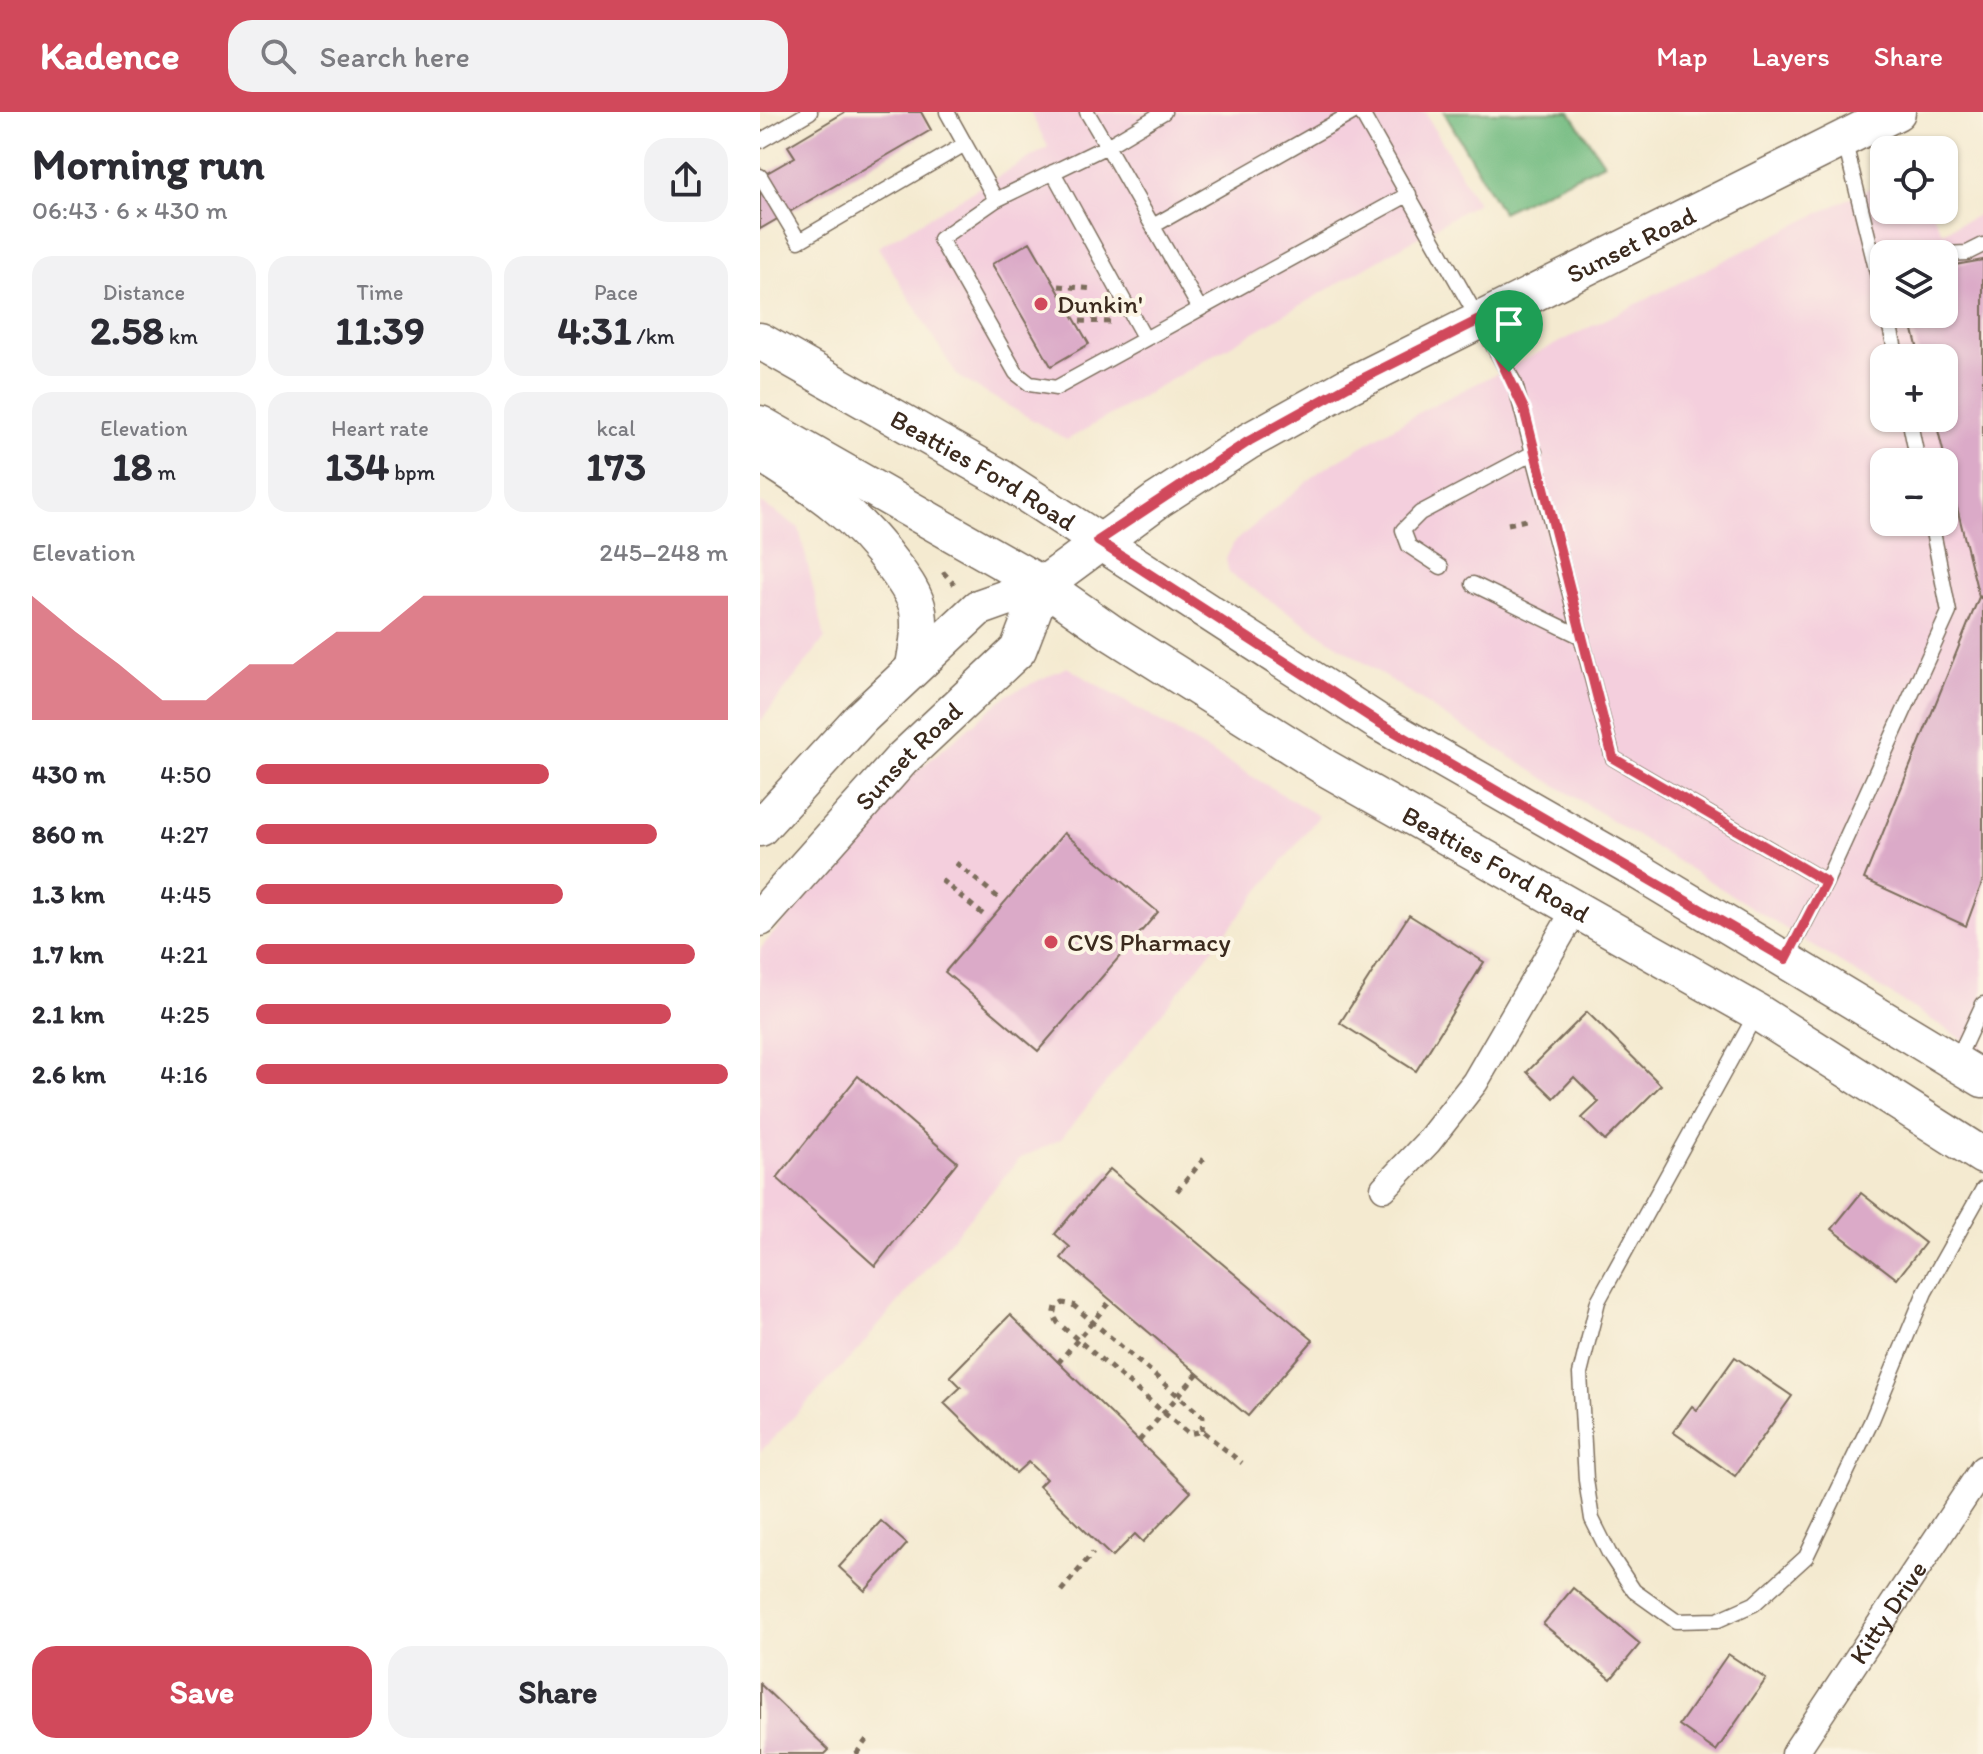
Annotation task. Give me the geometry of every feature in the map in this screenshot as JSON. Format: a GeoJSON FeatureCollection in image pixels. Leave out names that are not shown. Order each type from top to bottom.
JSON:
{"type":"FeatureCollection","features":[{"type":"Feature","properties":{"kind":"main road","name":"Sunset Road"},"geometry":{"type":"LineString","coordinates":[[760,828],[823,758],[914,666],[978,608],[1043,585],[1098,541],[1249,441],[1348,386],[1897,112]]}},
{"type":"Feature","properties":{"kind":"main road","name":"Beatties Ford Road"},"geometry":{"type":"LineString","coordinates":[[760,341],[1003,479],[1378,722],[1786,959],[1970,1071]]}},
{"type":"Feature","properties":{"kind":"main road","name":"Beatties Ford Road"},"geometry":{"type":"LineString","coordinates":[[760,424],[1043,585],[1113,634],[1326,768],[1757,1012],[1983,1156]]}},
{"type":"Feature","properties":{"kind":"main road"},"geometry":{"type":"LineString","coordinates":[[760,453],[837,502],[871,535],[893,565],[918,608],[920,632],[914,666]]}},
{"type":"Feature","properties":{"kind":"main road","name":"Sunset Road"},"geometry":{"type":"LineString","coordinates":[[760,918],[902,759],[1018,650],[1043,585]]}},
{"type":"Feature","properties":{"kind":"street"},"geometry":{"type":"LineString","coordinates":[[1384,1188],[1428,1142],[1475,1082],[1575,910]]}},
{"type":"Feature","properties":{"kind":"street","name":"Kitty Drive"},"geometry":{"type":"LineString","coordinates":[[1794,1754],[1983,1469]]}},
{"type":"Feature","properties":{"kind":"lane"},"geometry":{"type":"LineString","coordinates":[[760,141],[810,112]]}},
{"type":"Feature","properties":{"kind":"lane"},"geometry":{"type":"LineString","coordinates":[[947,112],[996,200]]}},
{"type":"Feature","properties":{"kind":"lane"},"geometry":{"type":"LineString","coordinates":[[1087,112],[1200,309]]}},
{"type":"Feature","properties":{"kind":"lane"},"geometry":{"type":"LineString","coordinates":[[1164,112],[1107,146],[996,200],[940,239],[1016,373],[1030,384],[1056,388],[1409,194]]}},
{"type":"Feature","properties":{"kind":"lane"},"geometry":{"type":"LineString","coordinates":[[1153,226],[1354,112]]}},
{"type":"Feature","properties":{"kind":"lane"},"geometry":{"type":"LineString","coordinates":[[1361,112],[1481,319],[1515,384],[1613,758],[1826,882]]}},
{"type":"Feature","properties":{"kind":"lane"},"geometry":{"type":"LineString","coordinates":[[1844,139],[1874,240]]}},
{"type":"Feature","properties":{"kind":"lane"},"geometry":{"type":"LineString","coordinates":[[760,176],[799,241],[965,144]]}},
{"type":"Feature","properties":{"kind":"lane"},"geometry":{"type":"LineString","coordinates":[[1053,172],[1145,339]]}},
{"type":"Feature","properties":{"kind":"lane"},"geometry":{"type":"LineString","coordinates":[[1958,253],[1967,253],[1983,245]]}},
{"type":"Feature","properties":{"kind":"lane"},"geometry":{"type":"LineString","coordinates":[[1441,567],[1409,546],[1403,530],[1420,513],[1535,452]]}},
{"type":"Feature","properties":{"kind":"lane"},"geometry":{"type":"LineString","coordinates":[[1786,959],[1826,882],[1949,612],[1934,536]]}},
{"type":"Feature","properties":{"kind":"lane"},"geometry":{"type":"LineString","coordinates":[[1473,584],[1582,637]]}},
{"type":"Feature","properties":{"kind":"lane"},"geometry":{"type":"LineString","coordinates":[[1970,1071],[1983,1004]]}},
{"type":"Feature","properties":{"kind":"lane"},"geometry":{"type":"LineString","coordinates":[[1757,1012],[1598,1301],[1580,1374],[1586,1480],[1592,1519],[1609,1553],[1634,1591],[1676,1621],[1718,1620],[1754,1604],[1806,1557],[1871,1422],[1925,1292],[1983,1189]]}},
{"type":"Feature","properties":{"kind":"path"},"geometry":{"type":"LineString","coordinates":[[943,572],[954,584]]}},
{"type":"Feature","properties":{"kind":"path"},"geometry":{"type":"LineString","coordinates":[[956,863],[1000,899]]}},
{"type":"Feature","properties":{"kind":"path"},"geometry":{"type":"LineString","coordinates":[[941,880],[985,916]]}},
{"type":"Feature","properties":{"kind":"path"},"geometry":{"type":"LineString","coordinates":[[1177,1191],[1207,1155]]}},
{"type":"Feature","properties":{"kind":"path"},"geometry":{"type":"LineString","coordinates":[[1058,1363],[1111,1300]]}},
{"type":"Feature","properties":{"kind":"path"},"geometry":{"type":"LineString","coordinates":[[1063,1303],[1073,1305],[1203,1417],[1202,1431],[1189,1434],[1078,1340],[1058,1323],[1054,1316],[1056,1307],[1063,1303]]}},
{"type":"Feature","properties":{"kind":"path"},"geometry":{"type":"LineString","coordinates":[[1139,1441],[1198,1373]]}},
{"type":"Feature","properties":{"kind":"path"},"geometry":{"type":"LineString","coordinates":[[1202,1431],[1242,1463]]}},
{"type":"Feature","properties":{"kind":"path"},"geometry":{"type":"LineString","coordinates":[[1061,1591],[1093,1553]]}},
{"type":"Feature","properties":{"kind":"path"},"geometry":{"type":"LineString","coordinates":[[856,1754],[867,1739]]}},
{"type":"Feature","properties":{"kind":"shaded area"},"geometry":{"type":"Polygon","coordinates":[[[1030,112],[1425,112],[1477,203],[1067,440],[957,376],[878,247],[1048,147],[1030,112]]]}},
{"type":"Feature","properties":{"kind":"shaded area"},"geometry":{"type":"Polygon","coordinates":[[[1870,188],[1870,224],[1938,224],[1942,232],[1983,213],[1983,1052],[1440,713],[1229,573],[1226,559],[1234,542],[1320,471],[1423,410],[1870,188]]]}},
{"type":"Feature","properties":{"kind":"shaded area"},"geometry":{"type":"Polygon","coordinates":[[[760,502],[799,528],[825,638],[760,722],[760,502]]]}},
{"type":"Feature","properties":{"kind":"shaded area"},"geometry":{"type":"Polygon","coordinates":[[[1067,667],[1319,816],[1061,1139],[1019,1159],[857,1351],[760,1452],[760,949],[822,877],[872,809],[1007,695],[1067,667]]]}},
{"type":"Feature","properties":{"kind":"green space"},"geometry":{"type":"Polygon","coordinates":[[[1444,112],[1570,112],[1604,163],[1502,212],[1444,112]]]}},
{"type":"Feature","properties":{"kind":"building"},"geometry":{"type":"Polygon","coordinates":[[[845,112],[921,112],[931,130],[760,229],[760,177],[795,157],[788,146],[845,112]]]}},
{"type":"Feature","properties":{"kind":"building","name":"Dunkin'"},"geometry":{"type":"Polygon","coordinates":[[[1030,242],[1089,344],[1051,366],[992,264],[1030,242]]]}},
{"type":"Feature","properties":{"kind":"building"},"geometry":{"type":"Polygon","coordinates":[[[1983,260],[1983,596],[1979,597],[1958,512],[1958,448],[1942,448],[1938,432],[1958,432],[1958,344],[1916,344],[1912,328],[1958,328],[1958,264],[1983,260]]]}},
{"type":"Feature","properties":{"kind":"building"},"geometry":{"type":"Polygon","coordinates":[[[1979,597],[1983,599],[1983,880],[1966,926],[1864,879],[1979,597]]]}},
{"type":"Feature","properties":{"kind":"building","name":"CVS Pharmacy"},"geometry":{"type":"Polygon","coordinates":[[[1064,833],[1158,912],[1038,1051],[945,972],[1064,833]]]}},
{"type":"Feature","properties":{"kind":"building"},"geometry":{"type":"Polygon","coordinates":[[[1409,915],[1484,962],[1416,1071],[1340,1023],[1409,915]]]}},
{"type":"Feature","properties":{"kind":"building"},"geometry":{"type":"Polygon","coordinates":[[[1587,1012],[1661,1085],[1605,1141],[1582,1118],[1599,1102],[1574,1077],[1554,1098],[1527,1072],[1587,1012]]]}},
{"type":"Feature","properties":{"kind":"building"},"geometry":{"type":"Polygon","coordinates":[[[858,1076],[957,1162],[875,1266],[777,1178],[858,1076]]]}},
{"type":"Feature","properties":{"kind":"building"},"geometry":{"type":"Polygon","coordinates":[[[1110,1169],[1313,1340],[1248,1416],[1061,1258],[1070,1247],[1055,1234],[1110,1169]]]}},
{"type":"Feature","properties":{"kind":"building"},"geometry":{"type":"Polygon","coordinates":[[[1861,1193],[1925,1243],[1897,1279],[1832,1229],[1861,1193]]]}},
{"type":"Feature","properties":{"kind":"building"},"geometry":{"type":"Polygon","coordinates":[[[1010,1315],[1191,1492],[1143,1542],[1135,1534],[1112,1557],[1039,1486],[1046,1479],[1028,1462],[1016,1473],[944,1403],[961,1387],[950,1376],[1010,1315]]]}},
{"type":"Feature","properties":{"kind":"building"},"geometry":{"type":"Polygon","coordinates":[[[1735,1357],[1792,1396],[1735,1476],[1673,1432],[1692,1406],[1697,1410],[1735,1357]]]}},
{"type":"Feature","properties":{"kind":"building"},"geometry":{"type":"Polygon","coordinates":[[[881,1521],[907,1544],[865,1591],[839,1567],[881,1521]]]}},
{"type":"Feature","properties":{"kind":"building"},"geometry":{"type":"Polygon","coordinates":[[[1573,1588],[1640,1644],[1611,1679],[1543,1624],[1573,1588]]]}},
{"type":"Feature","properties":{"kind":"building"},"geometry":{"type":"Polygon","coordinates":[[[1728,1654],[1766,1679],[1716,1751],[1679,1725],[1728,1654]]]}},
{"type":"Feature","properties":{"kind":"building"},"geometry":{"type":"Polygon","coordinates":[[[760,1684],[829,1750],[825,1754],[760,1754],[760,1684]]]}},
{"type":"Feature","properties":{"kind":"place","name":"Dunkin'"},"geometry":{"type":"Point","coordinates":[1041,304]}},
{"type":"Feature","properties":{"kind":"place","name":"CVS Pharmacy"},"geometry":{"type":"Point","coordinates":[1051,942]}},
{"type":"Feature","properties":{"kind":"route"},"geometry":{"type":"LineString","coordinates":[[1481,319],[1509,372],[1524,409],[1613,758],[1826,882],[1786,959],[1378,722],[1098,541],[1249,441],[1348,386],[1481,319]]}}]}
